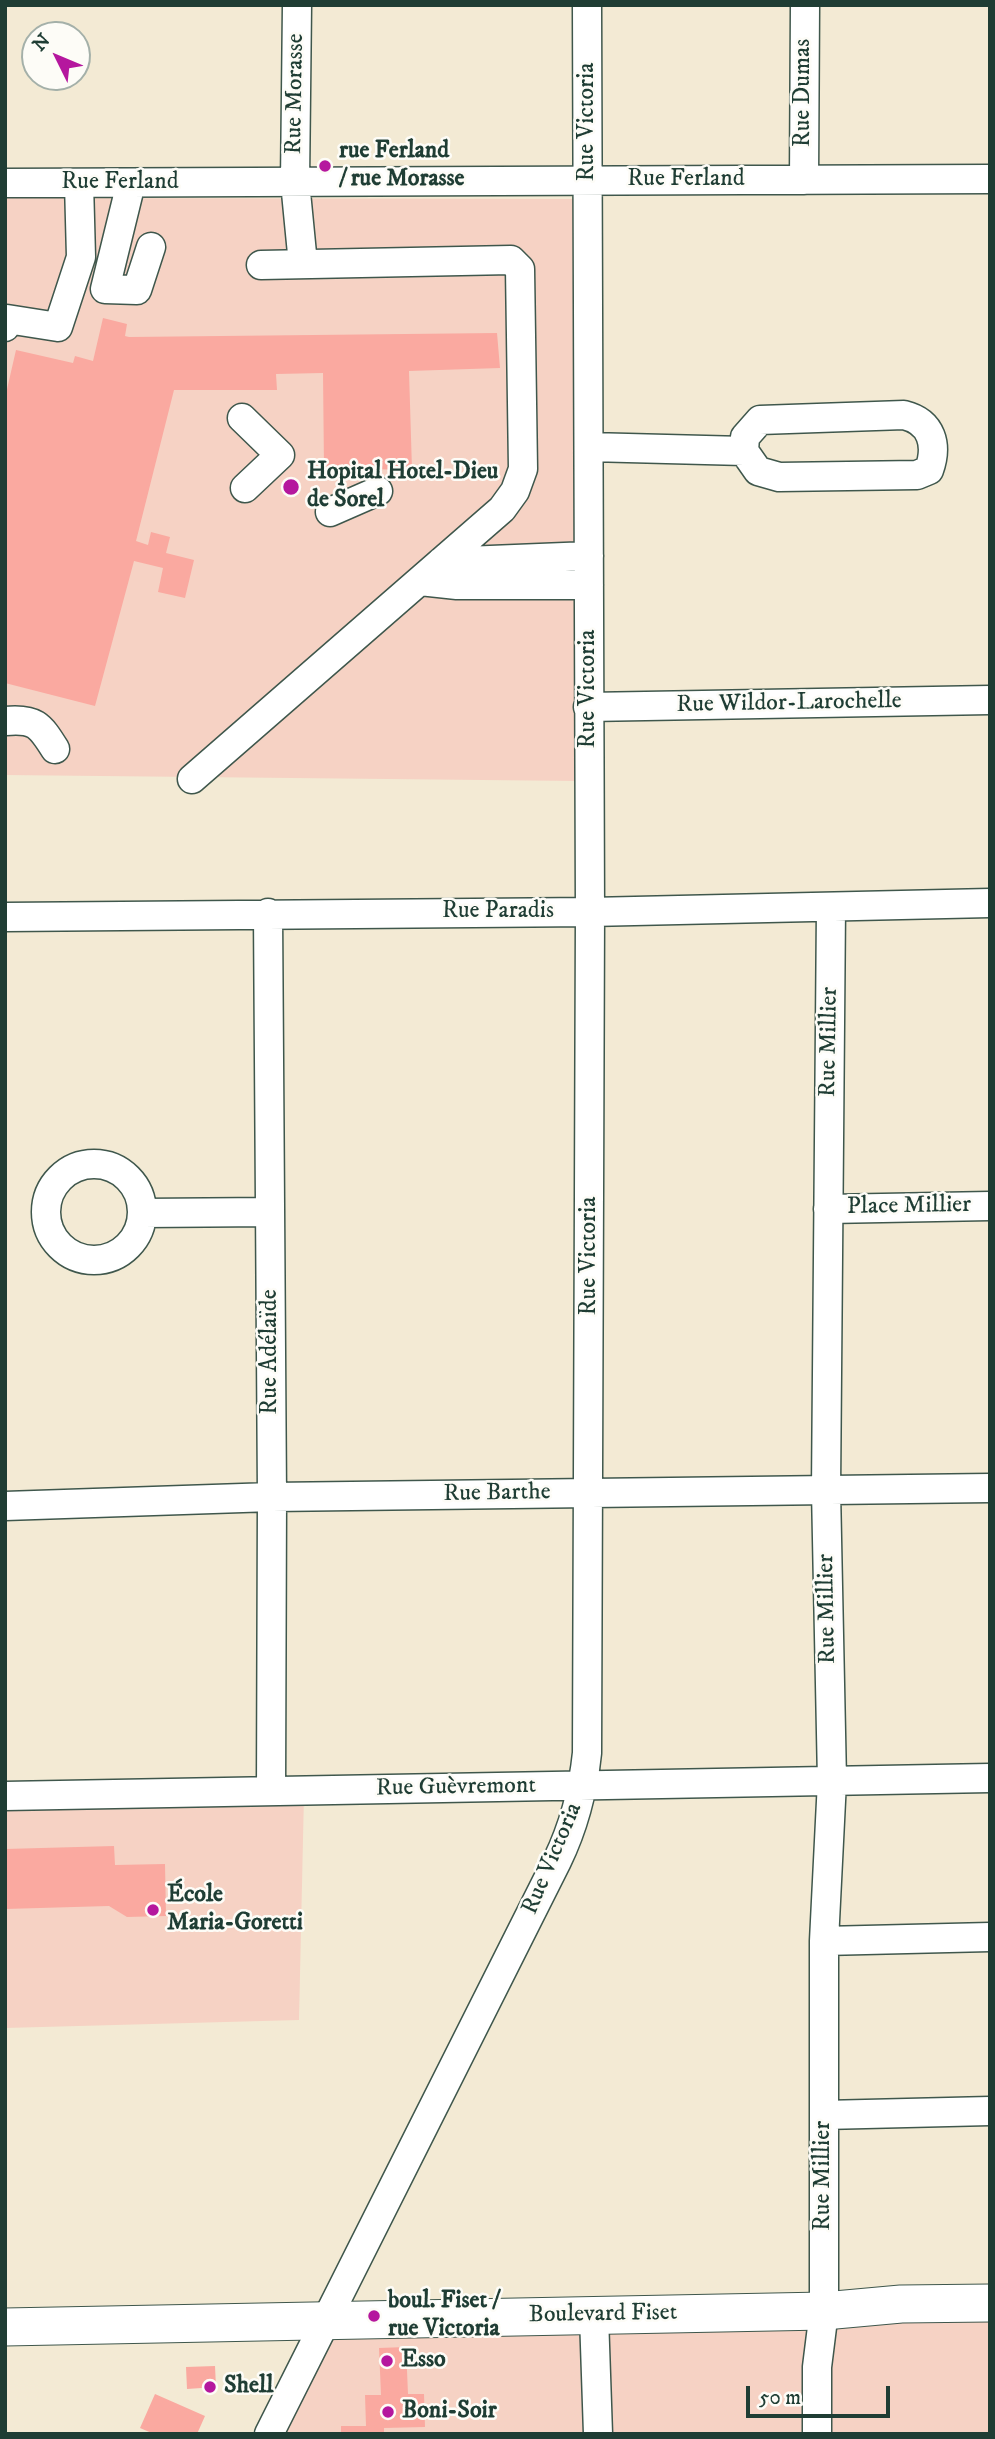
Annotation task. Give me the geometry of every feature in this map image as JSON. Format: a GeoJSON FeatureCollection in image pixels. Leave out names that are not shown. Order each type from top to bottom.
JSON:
{"type":"FeatureCollection","features":[{"type":"Feature","properties":{"kind":"main road","name":"Boulevard Fiset"},"geometry":{"type":"LineString","coordinates":[[6,2329],[326,2319],[824,2311],[901,2304],[990,2303]]}},
{"type":"Feature","properties":{"kind":"street","name":"Rue Morasse"},"geometry":{"type":"LineString","coordinates":[[297,5],[295,182],[275,266],[511,260],[520,269],[523,469],[515,491],[502,509],[450,563]]}},
{"type":"Feature","properties":{"kind":"street","name":"Rue Victoria"},"geometry":{"type":"LineString","coordinates":[[269,2434],[561,1852],[577,1813],[583,1786],[587,1753],[589,1493],[587,5]]}},
{"type":"Feature","properties":{"kind":"street","name":"Rue Dumas"},"geometry":{"type":"LineString","coordinates":[[804,180],[805,5]]}},
{"type":"Feature","properties":{"kind":"street","name":"Rue Ferland"},"geometry":{"type":"LineString","coordinates":[[5,183],[990,179]]}},
{"type":"Feature","properties":{"kind":"street"},"geometry":{"type":"LineString","coordinates":[[5,327],[7,319],[58,327],[67,298],[70,183]]}},
{"type":"Feature","properties":{"kind":"street"},"geometry":{"type":"LineString","coordinates":[[131,183],[105,289],[137,290],[151,247]]}},
{"type":"Feature","properties":{"kind":"street"},"geometry":{"type":"LineString","coordinates":[[904,415],[917,418],[928,428],[934,456],[929,470],[917,475],[789,479],[758,471],[744,451],[745,437],[760,419],[904,415]]}},
{"type":"Feature","properties":{"kind":"street"},"geometry":{"type":"LineString","coordinates":[[242,418],[279,456],[245,488]]}},
{"type":"Feature","properties":{"kind":"street"},"geometry":{"type":"LineString","coordinates":[[589,447],[744,451]]}},
{"type":"Feature","properties":{"kind":"street"},"geometry":{"type":"LineString","coordinates":[[330,512],[378,491]]}},
{"type":"Feature","properties":{"kind":"street"},"geometry":{"type":"LineString","coordinates":[[191,779],[420,582],[450,563],[479,570],[589,570]]}},
{"type":"Feature","properties":{"kind":"street"},"geometry":{"type":"LineString","coordinates":[[420,582],[457,585],[589,570]]}},
{"type":"Feature","properties":{"kind":"street","name":"Rue Wildor-Larochelle"},"geometry":{"type":"LineString","coordinates":[[588,707],[990,700]]}},
{"type":"Feature","properties":{"kind":"street"},"geometry":{"type":"LineString","coordinates":[[5,721],[26,719],[42,729],[55,749]]}},
{"type":"Feature","properties":{"kind":"street","name":"Rue Paradis"},"geometry":{"type":"LineString","coordinates":[[5,917],[590,912],[990,903]]}},
{"type":"Feature","properties":{"kind":"street","name":"Rue Millier"},"geometry":{"type":"LineString","coordinates":[[817,2434],[817,2367],[824,2311],[824,1941],[832,1781],[825,1490],[831,907]]}},
{"type":"Feature","properties":{"kind":"street","name":"Rue Adélaïde"},"geometry":{"type":"LineString","coordinates":[[268,913],[271,1791]]}},
{"type":"Feature","properties":{"kind":"street","name":"Place Millier"},"geometry":{"type":"LineString","coordinates":[[828,1209],[990,1206]]}},
{"type":"Feature","properties":{"kind":"street"},"geometry":{"type":"LineString","coordinates":[[143,1213],[270,1212]]}},
{"type":"Feature","properties":{"kind":"street","name":"Rue Barthe"},"geometry":{"type":"LineString","coordinates":[[5,1506],[272,1497],[990,1488]]}},
{"type":"Feature","properties":{"kind":"street","name":"Rue Guèvremont"},"geometry":{"type":"LineString","coordinates":[[5,1796],[990,1778]]}},
{"type":"Feature","properties":{"kind":"street"},"geometry":{"type":"LineString","coordinates":[[824,1941],[990,1937]]}},
{"type":"Feature","properties":{"kind":"street"},"geometry":{"type":"LineString","coordinates":[[824,2115],[990,2111]]}},
{"type":"Feature","properties":{"kind":"street"},"geometry":{"type":"LineString","coordinates":[[594,2316],[598,2434]]}},
{"type":"Feature","properties":{"kind":"shaded area","name":"Hopital Hotel-Dieu de Sorel"},"geometry":{"type":"Polygon","coordinates":[[[5,198],[577,199],[578,781],[5,775],[5,198]]]}},
{"type":"Feature","properties":{"kind":"shaded area","name":"École Maria-Goretti"},"geometry":{"type":"Polygon","coordinates":[[[304,1794],[299,2020],[5,2028],[5,1801],[304,1794]]]}},
{"type":"Feature","properties":{"kind":"shaded area"},"geometry":{"type":"Polygon","coordinates":[[[990,2312],[990,2434],[271,2434],[326,2319],[990,2312]]]}},
{"type":"Feature","properties":{"kind":"building"},"geometry":{"type":"Polygon","coordinates":[[[103,318],[127,324],[125,336],[129,337],[497,333],[500,368],[409,371],[412,470],[324,468],[323,373],[276,374],[277,390],[174,390],[136,541],[148,545],[151,532],[170,537],[166,553],[194,560],[185,598],[158,592],[163,568],[134,561],[95,706],[5,683],[5,398],[16,350],[73,363],[75,356],[93,361],[103,318]]]}},
{"type":"Feature","properties":{"kind":"building"},"geometry":{"type":"Polygon","coordinates":[[[114,1846],[115,1865],[165,1864],[166,1916],[127,1917],[109,1906],[5,1909],[5,1849],[114,1846]]]}},
{"type":"Feature","properties":{"kind":"building"},"geometry":{"type":"Polygon","coordinates":[[[406,2347],[408,2394],[424,2394],[425,2427],[384,2428],[384,2434],[341,2434],[341,2426],[366,2426],[365,2395],[381,2395],[379,2348],[406,2347]]]}},
{"type":"Feature","properties":{"kind":"building"},"geometry":{"type":"Polygon","coordinates":[[[215,2366],[216,2387],[187,2389],[186,2367],[215,2366]]]}},
{"type":"Feature","properties":{"kind":"building"},"geometry":{"type":"Polygon","coordinates":[[[155,2394],[205,2416],[197,2434],[154,2434],[140,2428],[155,2394]]]}},
{"type":"Feature","properties":{"kind":"place","name":"rue Ferland / rue Morasse"},"geometry":{"type":"Point","coordinates":[325,166]}},
{"type":"Feature","properties":{"kind":"place","name":"Hopital Hotel-Dieu de Sorel"},"geometry":{"type":"Point","coordinates":[291,487]}},
{"type":"Feature","properties":{"kind":"place","name":"École Maria-Goretti"},"geometry":{"type":"Point","coordinates":[153,1910]}},
{"type":"Feature","properties":{"kind":"place","name":"boul. Fiset / rue Victoria"},"geometry":{"type":"Point","coordinates":[374,2316]}},
{"type":"Feature","properties":{"kind":"place","name":"Esso"},"geometry":{"type":"Point","coordinates":[387,2361]}},
{"type":"Feature","properties":{"kind":"place","name":"Shell"},"geometry":{"type":"Point","coordinates":[210,2387]}},
{"type":"Feature","properties":{"kind":"place","name":"Boni-Soir"},"geometry":{"type":"Point","coordinates":[388,2412]}}]}
